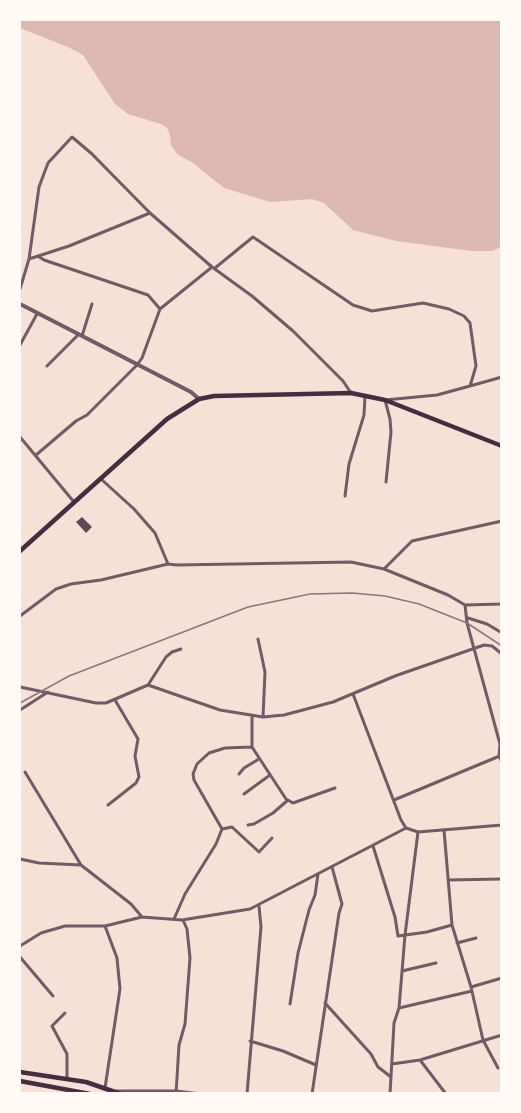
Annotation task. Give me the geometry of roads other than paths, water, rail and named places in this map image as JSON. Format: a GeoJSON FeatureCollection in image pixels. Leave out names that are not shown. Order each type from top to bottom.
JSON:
{"type":"FeatureCollection","features":[{"type":"Feature","properties":{"kind":"main road"},"geometry":{"type":"LineString","coordinates":[[20,551],[167,418],[198,399],[214,396],[351,393],[385,400],[501,446]]}},
{"type":"Feature","properties":{"kind":"main road"},"geometry":{"type":"LineString","coordinates":[[20,1072],[67,1078],[115,1090],[121,1094]]}},
{"type":"Feature","properties":{"kind":"main road"},"geometry":{"type":"LineString","coordinates":[[20,1081],[90,1094]]}},
{"type":"Feature","properties":{"kind":"street"},"geometry":{"type":"LineString","coordinates":[[20,289],[29,259],[39,187],[48,163],[72,137],[150,213],[213,268],[252,296],[293,331],[343,381],[351,393]]}},
{"type":"Feature","properties":{"kind":"street"},"geometry":{"type":"LineString","coordinates":[[29,259],[69,246],[150,213]]}},
{"type":"Feature","properties":{"kind":"street"},"geometry":{"type":"LineString","coordinates":[[36,455],[76,421],[87,416],[137,365],[142,358],[160,309],[254,237],[353,305],[372,311],[423,303],[449,309],[465,316],[470,323],[476,366],[470,386]]}},
{"type":"Feature","properties":{"kind":"street"},"geometry":{"type":"LineString","coordinates":[[38,256],[148,295],[160,309]]}},
{"type":"Feature","properties":{"kind":"street"},"geometry":{"type":"LineString","coordinates":[[20,304],[191,393],[198,399]]}},
{"type":"Feature","properties":{"kind":"street"},"geometry":{"type":"LineString","coordinates":[[47,366],[80,337],[92,304]]}},
{"type":"Feature","properties":{"kind":"street"},"geometry":{"type":"LineString","coordinates":[[20,345],[37,314]]}},
{"type":"Feature","properties":{"kind":"street"},"geometry":{"type":"LineString","coordinates":[[386,482],[391,432],[385,400],[437,395],[501,377]]}},
{"type":"Feature","properties":{"kind":"street"},"geometry":{"type":"LineString","coordinates":[[345,496],[350,464],[364,415],[365,396]]}},
{"type":"Feature","properties":{"kind":"street"},"geometry":{"type":"LineString","coordinates":[[20,436],[74,502]]}},
{"type":"Feature","properties":{"kind":"street"},"geometry":{"type":"LineString","coordinates":[[101,479],[134,509],[155,533],[168,564]]}},
{"type":"Feature","properties":{"kind":"street"},"geometry":{"type":"LineString","coordinates":[[384,569],[412,541],[501,521]]}},
{"type":"Feature","properties":{"kind":"street"},"geometry":{"type":"LineString","coordinates":[[20,616],[56,589],[168,564],[351,562],[384,569],[448,595],[465,605],[501,604]]}},
{"type":"Feature","properties":{"kind":"street"},"geometry":{"type":"LineString","coordinates":[[465,605],[473,648],[500,744],[501,762]]}},
{"type":"Feature","properties":{"kind":"street"},"geometry":{"type":"LineString","coordinates":[[467,618],[487,624],[501,633]]}},
{"type":"Feature","properties":{"kind":"street"},"geometry":{"type":"LineString","coordinates":[[258,639],[265,672],[263,717]]}},
{"type":"Feature","properties":{"kind":"street"},"geometry":{"type":"LineString","coordinates":[[148,685],[220,710],[263,717],[284,715],[333,702],[394,676],[473,648],[488,645],[501,654]]}},
{"type":"Feature","properties":{"kind":"street"},"geometry":{"type":"LineString","coordinates":[[20,687],[96,703],[106,703],[148,685],[166,657],[181,649]]}},
{"type":"Feature","properties":{"kind":"street"},"geometry":{"type":"LineString","coordinates":[[20,710],[48,692]]}},
{"type":"Feature","properties":{"kind":"street"},"geometry":{"type":"LineString","coordinates":[[353,694],[406,828],[418,832],[501,825]]}},
{"type":"Feature","properties":{"kind":"street"},"geometry":{"type":"LineString","coordinates":[[108,805],[136,783],[139,777],[135,756],[138,739],[115,699]]}},
{"type":"Feature","properties":{"kind":"street"},"geometry":{"type":"LineString","coordinates":[[252,717],[252,747],[288,800],[293,803],[335,788]]}},
{"type":"Feature","properties":{"kind":"street"},"geometry":{"type":"LineString","coordinates":[[222,829],[192,774],[197,764],[209,753],[225,748],[252,747]]}},
{"type":"Feature","properties":{"kind":"street"},"geometry":{"type":"LineString","coordinates":[[394,800],[500,756]]}},
{"type":"Feature","properties":{"kind":"street"},"geometry":{"type":"LineString","coordinates":[[239,774],[244,768],[260,759]]}},
{"type":"Feature","properties":{"kind":"street"},"geometry":{"type":"LineString","coordinates":[[25,772],[81,865],[131,904],[142,917]]}},
{"type":"Feature","properties":{"kind":"street"},"geometry":{"type":"LineString","coordinates":[[243,794],[270,775]]}},
{"type":"Feature","properties":{"kind":"street"},"geometry":{"type":"LineString","coordinates":[[248,825],[273,813],[288,800]]}},
{"type":"Feature","properties":{"kind":"street"},"geometry":{"type":"LineString","coordinates":[[222,829],[232,827],[260,852],[272,838]]}},
{"type":"Feature","properties":{"kind":"street"},"geometry":{"type":"LineString","coordinates":[[20,946],[41,933],[65,926],[105,926],[142,917],[183,920],[250,909],[406,828]]}},
{"type":"Feature","properties":{"kind":"street"},"geometry":{"type":"LineString","coordinates":[[174,919],[185,894],[216,844],[222,829]]}},
{"type":"Feature","properties":{"kind":"street"},"geometry":{"type":"LineString","coordinates":[[444,830],[452,925],[483,1040],[498,1068]]}},
{"type":"Feature","properties":{"kind":"street"},"geometry":{"type":"LineString","coordinates":[[390,1094],[394,1023],[399,1008],[405,935],[418,832]]}},
{"type":"Feature","properties":{"kind":"street"},"geometry":{"type":"LineString","coordinates":[[373,846],[395,917],[398,936],[434,931],[452,925]]}},
{"type":"Feature","properties":{"kind":"street"},"geometry":{"type":"LineString","coordinates":[[20,859],[39,863],[81,865]]}},
{"type":"Feature","properties":{"kind":"street"},"geometry":{"type":"LineString","coordinates":[[312,1094],[342,904],[332,867]]}},
{"type":"Feature","properties":{"kind":"street"},"geometry":{"type":"LineString","coordinates":[[290,1004],[298,953],[315,896],[318,874]]}},
{"type":"Feature","properties":{"kind":"street"},"geometry":{"type":"LineString","coordinates":[[448,880],[501,879]]}},
{"type":"Feature","properties":{"kind":"street"},"geometry":{"type":"LineString","coordinates":[[247,1094],[261,927],[259,906]]}},
{"type":"Feature","properties":{"kind":"street"},"geometry":{"type":"LineString","coordinates":[[176,1092],[179,1045],[185,1024],[190,958],[187,929],[183,920]]}},
{"type":"Feature","properties":{"kind":"street"},"geometry":{"type":"LineString","coordinates":[[105,926],[117,958],[120,989],[105,1088]]}},
{"type":"Feature","properties":{"kind":"street"},"geometry":{"type":"LineString","coordinates":[[457,943],[476,938]]}},
{"type":"Feature","properties":{"kind":"street"},"geometry":{"type":"LineString","coordinates":[[20,957],[53,996]]}},
{"type":"Feature","properties":{"kind":"street"},"geometry":{"type":"LineString","coordinates":[[402,971],[436,963]]}},
{"type":"Feature","properties":{"kind":"street"},"geometry":{"type":"LineString","coordinates":[[399,1008],[471,989],[501,978]]}},
{"type":"Feature","properties":{"kind":"street"},"geometry":{"type":"LineString","coordinates":[[325,1003],[371,1054],[378,1067],[391,1077]]}},
{"type":"Feature","properties":{"kind":"street"},"geometry":{"type":"LineString","coordinates":[[65,1013],[52,1026],[67,1054],[67,1078]]}},
{"type":"Feature","properties":{"kind":"street"},"geometry":{"type":"LineString","coordinates":[[392,1064],[420,1060],[501,1035]]}},
{"type":"Feature","properties":{"kind":"street"},"geometry":{"type":"LineString","coordinates":[[250,1041],[283,1051],[316,1065]]}},
{"type":"Feature","properties":{"kind":"street"},"geometry":{"type":"LineString","coordinates":[[420,1060],[446,1094]]}},
{"type":"Feature","properties":{"kind":"street"},"geometry":{"type":"LineString","coordinates":[[115,1090],[201,1094]]}},
{"type":"Feature","properties":{"kind":"railway"},"geometry":{"type":"LineString","coordinates":[[20,703],[69,676],[248,607],[310,594],[352,593],[385,596],[419,604],[467,623],[502,646]]}}]}
